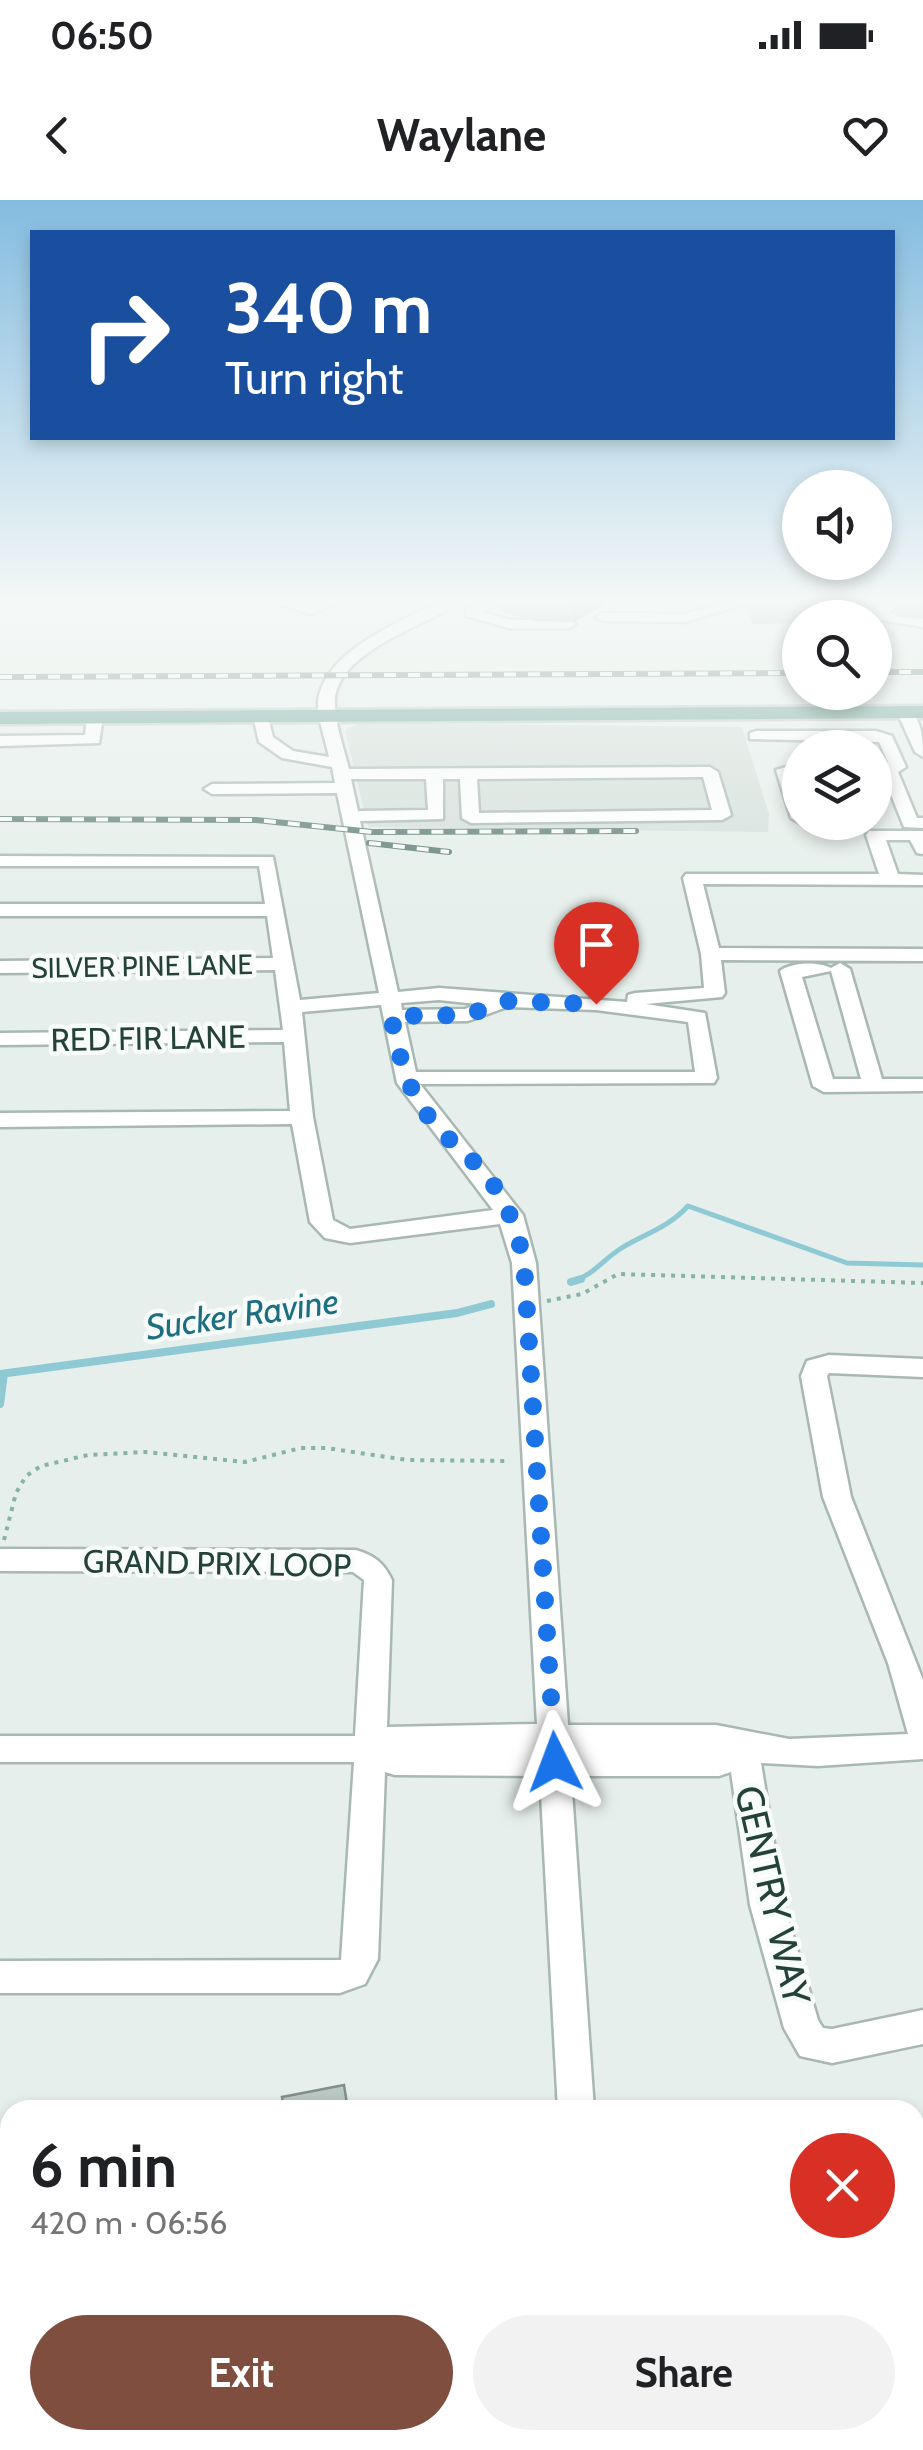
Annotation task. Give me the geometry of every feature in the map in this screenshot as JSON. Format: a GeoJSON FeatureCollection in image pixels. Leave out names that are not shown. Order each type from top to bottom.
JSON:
{"type":"FeatureCollection","features":[{"type":"Feature","properties":{"kind":"main road"},"geometry":{"type":"LineString","coordinates":[[0,718],[914,712]]}},
{"type":"Feature","properties":{"kind":"street"},"geometry":{"type":"LineString","coordinates":[[327,705],[406,1078],[425,1112],[481,1169],[511,1216],[524,1263],[575,2100]]}},
{"type":"Feature","properties":{"kind":"street"},"geometry":{"type":"LineString","coordinates":[[914,712],[923,751]]}},
{"type":"Feature","properties":{"kind":"street"},"geometry":{"type":"LineString","coordinates":[[756,736],[780,736],[772,713]]}},
{"type":"Feature","properties":{"kind":"street"},"geometry":{"type":"LineString","coordinates":[[261,716],[265,740],[288,755],[339,775]]}},
{"type":"Feature","properties":{"kind":"street"},"geometry":{"type":"LineString","coordinates":[[0,741],[93,740],[95,717]]}},
{"type":"Feature","properties":{"kind":"street"},"geometry":{"type":"LineString","coordinates":[[892,767],[923,767]]}},
{"type":"Feature","properties":{"kind":"street"},"geometry":{"type":"LineString","coordinates":[[212,789],[339,775],[468,774],[588,795],[722,815],[710,772],[588,795],[471,818],[468,774]]}},
{"type":"Feature","properties":{"kind":"street"},"geometry":{"type":"LineString","coordinates":[[348,816],[437,815],[434,774]]}},
{"type":"Feature","properties":{"kind":"street"},"geometry":{"type":"LineString","coordinates":[[892,779],[910,823],[923,823]]}},
{"type":"Feature","properties":{"kind":"street"},"geometry":{"type":"LineString","coordinates":[[890,879],[875,835],[917,835],[923,850]]}},
{"type":"Feature","properties":{"kind":"street"},"geometry":{"type":"LineString","coordinates":[[0,861],[267,861],[296,1036],[302,1118],[322,1222],[333,1233],[350,1236],[511,1216]]}},
{"type":"Feature","properties":{"kind":"street"},"geometry":{"type":"LineString","coordinates":[[596,1004],[712,994],[716,990],[692,878],[695,876],[923,880]]}},
{"type":"Feature","properties":{"kind":"street"},"geometry":{"type":"LineString","coordinates":[[0,910],[275,910]]}},
{"type":"Feature","properties":{"kind":"street"},"geometry":{"type":"LineString","coordinates":[[711,954],[923,954]]}},
{"type":"Feature","properties":{"kind":"street","name":"SILVER PINE LANE"},"geometry":{"type":"LineString","coordinates":[[0,967],[285,964]]}},
{"type":"Feature","properties":{"kind":"street"},"geometry":{"type":"LineString","coordinates":[[923,966],[790,971],[824,1086],[923,1085]]}},
{"type":"Feature","properties":{"kind":"street"},"geometry":{"type":"LineString","coordinates":[[840,970],[873,1085]]}},
{"type":"Feature","properties":{"kind":"street"},"geometry":{"type":"LineString","coordinates":[[292,1007],[390,1006],[468,1015],[505,1001],[596,1004],[698,1016],[706,1078],[406,1078]]}},
{"type":"Feature","properties":{"kind":"street","name":"RED FIR LANE"},"geometry":{"type":"LineString","coordinates":[[0,1039],[296,1036]]}},
{"type":"Feature","properties":{"kind":"street"},"geometry":{"type":"LineString","coordinates":[[0,1120],[302,1118]]}},
{"type":"Feature","properties":{"kind":"street"},"geometry":{"type":"LineString","coordinates":[[923,1368],[829,1364],[816,1366],[814,1376],[837,1496],[903,1663],[923,1733]]}},
{"type":"Feature","properties":{"kind":"street","name":"GRAND PRIX LOOP"},"geometry":{"type":"LineString","coordinates":[[0,1560],[356,1561],[371,1568],[378,1580],[370,1750]]}},
{"type":"Feature","properties":{"kind":"street"},"geometry":{"type":"LineString","coordinates":[[0,1749],[370,1750],[395,1762],[554,1750],[719,1762],[743,1750],[879,1751],[923,1746]]}},
{"type":"Feature","properties":{"kind":"street"},"geometry":{"type":"LineString","coordinates":[[0,1976],[340,1977],[354,1972],[362,1959],[370,1750]]}},
{"type":"Feature","properties":{"kind":"street","name":"GENTRY WAY"},"geometry":{"type":"LineString","coordinates":[[743,1750],[766,1904],[802,2028],[814,2044],[832,2046],[923,2027]]}},
{"type":"Feature","properties":{"kind":"path"},"geometry":{"type":"LineString","coordinates":[[527,1302],[582,1294],[618,1274],[923,1283]]}},
{"type":"Feature","properties":{"kind":"path"},"geometry":{"type":"LineString","coordinates":[[0,1547],[16,1494],[26,1476],[40,1466],[88,1454],[145,1452],[245,1462],[301,1448],[326,1448],[406,1460],[537,1461]]}},
{"type":"Feature","properties":{"kind":"shaded area"},"geometry":{"type":"Polygon","coordinates":[[[359,723],[742,727],[769,814],[768,832],[368,827],[345,730],[359,723]]]}},
{"type":"Feature","properties":{"kind":"building"},"geometry":{"type":"Polygon","coordinates":[[[344,2085],[346,2100],[282,2100],[282,2097],[344,2085]]]}},
{"type":"Feature","properties":{"kind":"waterway","name":"Sucker Ravine"},"geometry":{"type":"LineString","coordinates":[[574,1281],[688,1206],[847,1263],[923,1265]]}},
{"type":"Feature","properties":{"kind":"waterway","name":"Sucker Ravine"},"geometry":{"type":"LineString","coordinates":[[571,1282],[581,1279]]}},
{"type":"Feature","properties":{"kind":"waterway","name":"Sucker Ravine"},"geometry":{"type":"LineString","coordinates":[[0,1374],[457,1313],[491,1304]]}},
{"type":"Feature","properties":{"kind":"waterway"},"geometry":{"type":"LineString","coordinates":[[0,1404],[4,1374]]}},
{"type":"Feature","properties":{"kind":"railway"},"geometry":{"type":"LineString","coordinates":[[0,819],[256,820],[372,832],[636,831]]}},
{"type":"Feature","properties":{"kind":"railway"},"geometry":{"type":"LineString","coordinates":[[369,843],[449,852]]}},
{"type":"Feature","properties":{"kind":"route"},"geometry":{"type":"LineString","coordinates":[[555,1762],[524,1263],[519,1237],[497,1191],[425,1112],[408,1083],[391,1016],[468,1015],[505,1001],[596,1004]]}}]}
